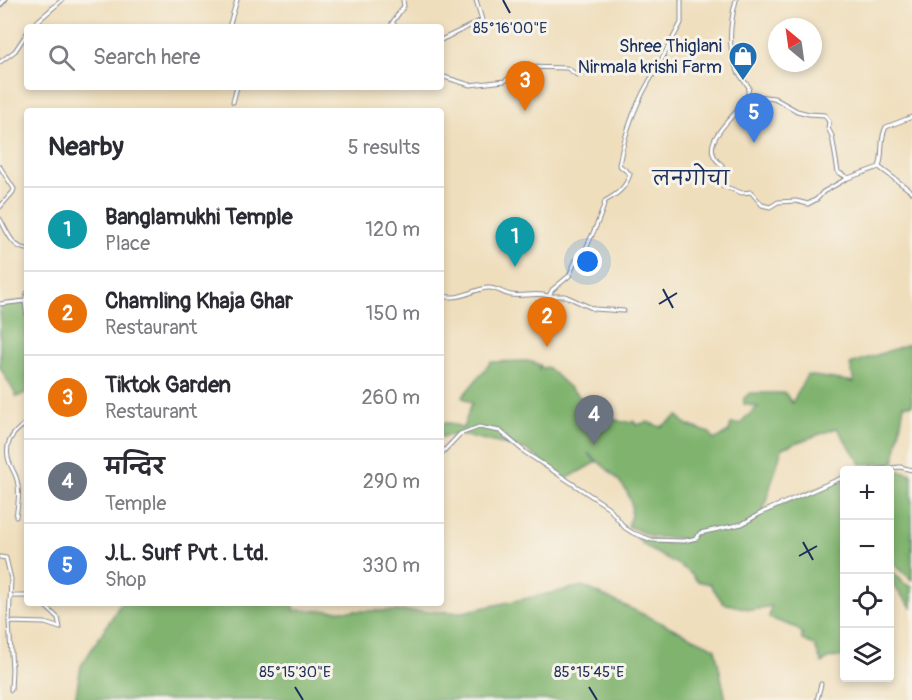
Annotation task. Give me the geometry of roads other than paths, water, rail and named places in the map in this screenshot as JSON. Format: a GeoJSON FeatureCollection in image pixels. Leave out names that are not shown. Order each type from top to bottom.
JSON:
{"type":"FeatureCollection","features":[{"type":"Feature","properties":{"kind":"street"},"geometry":{"type":"LineString","coordinates":[[0,4],[4,0]]}},
{"type":"Feature","properties":{"kind":"street"},"geometry":{"type":"LineString","coordinates":[[34,24],[62,0]]}},
{"type":"Feature","properties":{"kind":"street"},"geometry":{"type":"LineString","coordinates":[[230,24],[237,0]]}},
{"type":"Feature","properties":{"kind":"street"},"geometry":{"type":"LineString","coordinates":[[393,24],[404,6],[403,0]]}},
{"type":"Feature","properties":{"kind":"street"},"geometry":{"type":"LineString","coordinates":[[444,39],[482,20],[476,0]]}},
{"type":"Feature","properties":{"kind":"street"},"geometry":{"type":"LineString","coordinates":[[549,296],[552,290],[570,276],[576,260],[583,256],[591,233],[602,214],[605,201],[616,195],[629,178],[630,174],[619,165],[622,149],[642,92],[681,23],[681,0]]}},
{"type":"Feature","properties":{"kind":"street"},"geometry":{"type":"LineString","coordinates":[[736,0],[732,16],[731,45],[734,63],[748,87],[748,95],[739,109],[719,130],[712,150],[716,161],[722,165],[723,186],[742,192],[751,192],[762,206],[770,207],[778,202],[795,201],[808,204],[823,192],[848,178],[879,166]]}},
{"type":"Feature","properties":{"kind":"street"},"geometry":{"type":"LineString","coordinates":[[0,62],[15,51],[24,38]]}},
{"type":"Feature","properties":{"kind":"street"},"geometry":{"type":"LineString","coordinates":[[444,77],[470,85],[505,81],[524,67],[567,68],[577,75],[601,66],[628,71],[642,68],[656,70]]}},
{"type":"Feature","properties":{"kind":"street"},"geometry":{"type":"LineString","coordinates":[[233,102],[236,90]]}},
{"type":"Feature","properties":{"kind":"street"},"geometry":{"type":"LineString","coordinates":[[748,95],[774,98],[803,113],[825,115],[832,136],[838,172],[848,178]]}},
{"type":"Feature","properties":{"kind":"street"},"geometry":{"type":"LineString","coordinates":[[879,166],[882,150],[880,137],[886,127],[912,117]]}},
{"type":"Feature","properties":{"kind":"street"},"geometry":{"type":"LineString","coordinates":[[879,166],[912,192]]}},
{"type":"Feature","properties":{"kind":"street"},"geometry":{"type":"LineString","coordinates":[[0,167],[14,189],[0,207]]}},
{"type":"Feature","properties":{"kind":"street"},"geometry":{"type":"LineString","coordinates":[[0,219],[14,243],[24,249]]}},
{"type":"Feature","properties":{"kind":"street"},"geometry":{"type":"LineString","coordinates":[[444,296],[466,296],[490,287],[512,295],[538,293],[565,296],[594,309],[624,311]]}},
{"type":"Feature","properties":{"kind":"street"},"geometry":{"type":"LineString","coordinates":[[0,304],[24,300]]}},
{"type":"Feature","properties":{"kind":"street"},"geometry":{"type":"LineString","coordinates":[[16,517],[20,498],[8,458],[8,443],[14,431],[24,425]]}},
{"type":"Feature","properties":{"kind":"street"},"geometry":{"type":"LineString","coordinates":[[444,451],[460,434],[479,427],[500,431],[526,453],[608,507],[625,528],[652,540],[684,541],[697,538],[700,533],[742,524],[763,512],[840,479]]}},
{"type":"Feature","properties":{"kind":"street"},"geometry":{"type":"LineString","coordinates":[[894,468],[912,470]]}},
{"type":"Feature","properties":{"kind":"street"},"geometry":{"type":"LineString","coordinates":[[0,557],[6,558],[11,579],[9,622],[11,690]]}},
{"type":"Feature","properties":{"kind":"street"},"geometry":{"type":"LineString","coordinates":[[12,596],[24,596]]}},
{"type":"Feature","properties":{"kind":"street"},"geometry":{"type":"LineString","coordinates":[[9,622],[45,622],[60,628],[58,618],[45,606]]}},
{"type":"Feature","properties":{"kind":"street"},"geometry":{"type":"LineString","coordinates":[[818,700],[822,684]]}},
{"type":"Feature","properties":{"kind":"place","name":"Shree Thiglani Nirmala krishi Farm"},"geometry":{"type":"Point","coordinates":[743,82]}},
{"type":"Feature","properties":{"kind":"place","name":"Tiktok Garden"},"geometry":{"type":"Point","coordinates":[525,111]}},
{"type":"Feature","properties":{"kind":"place","name":"J.L. Surf Pvt . Ltd."},"geometry":{"type":"Point","coordinates":[754,143]}},
{"type":"Feature","properties":{"kind":"place","name":"Banglamukhi Temple"},"geometry":{"type":"Point","coordinates":[515,267]}},
{"type":"Feature","properties":{"kind":"place","name":"Chamling Khaja Ghar"},"geometry":{"type":"Point","coordinates":[547,347]}},
{"type":"Feature","properties":{"kind":"place","name":"मन्दिर"},"geometry":{"type":"Point","coordinates":[594,445]}},
{"type":"Feature","properties":{"kind":"district","name":"लनगोचा"},"geometry":{"type":"Point","coordinates":[691,178]}}]}
